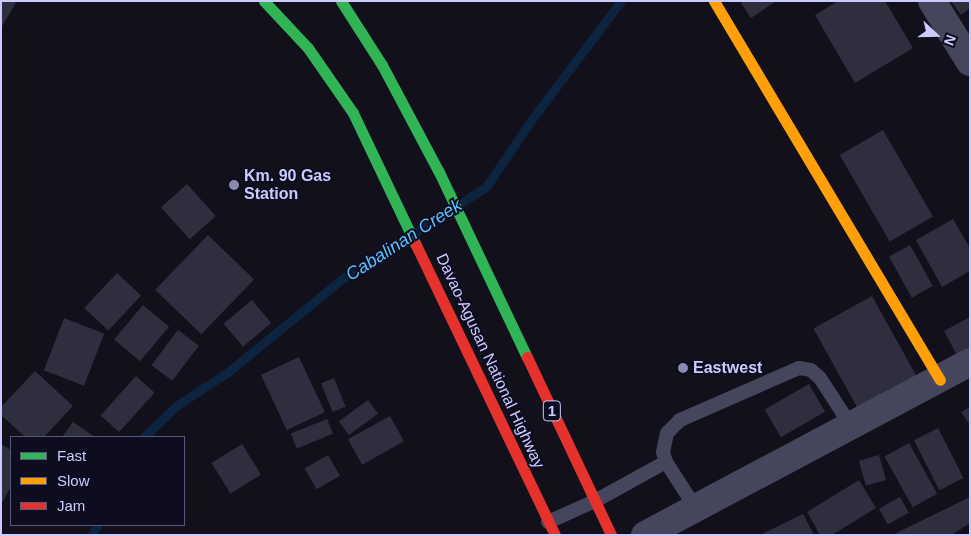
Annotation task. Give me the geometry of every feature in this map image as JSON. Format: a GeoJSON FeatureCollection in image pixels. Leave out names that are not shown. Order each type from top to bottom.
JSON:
{"type":"FeatureCollection","features":[{"type":"Feature","properties":{"kind":"main road","name":"Davao-Agusan National Highway"},"geometry":{"type":"LineString","coordinates":[[264,1],[308,48],[353,113],[395,197],[548,522],[556,535]]}},
{"type":"Feature","properties":{"kind":"main road","name":"Davao-Agusan National Highway"},"geometry":{"type":"LineString","coordinates":[[341,1],[382,65],[439,172],[492,288],[611,535]]}},
{"type":"Feature","properties":{"kind":"main road"},"geometry":{"type":"LineString","coordinates":[[714,1],[940,380]]}},
{"type":"Feature","properties":{"kind":"street"},"geometry":{"type":"LineString","coordinates":[[932,1],[970,62]]}},
{"type":"Feature","properties":{"kind":"street"},"geometry":{"type":"LineString","coordinates":[[645,535],[695,507],[940,380],[970,362]]}},
{"type":"Feature","properties":{"kind":"lane"},"geometry":{"type":"LineString","coordinates":[[695,507],[666,462],[664,443],[673,425],[799,368],[811,370],[820,378],[851,426]]}},
{"type":"Feature","properties":{"kind":"lane"},"geometry":{"type":"LineString","coordinates":[[548,522],[595,501],[666,462]]}},
{"type":"Feature","properties":{"kind":"building"},"geometry":{"type":"Polygon","coordinates":[[[1,1],[17,1],[1,28],[1,1]]]}},
{"type":"Feature","properties":{"kind":"building"},"geometry":{"type":"Polygon","coordinates":[[[743,1],[776,1],[751,18],[741,3],[743,1]]]}},
{"type":"Feature","properties":{"kind":"building"},"geometry":{"type":"Polygon","coordinates":[[[838,1],[885,1],[913,48],[855,83],[815,15],[838,1]]]}},
{"type":"Feature","properties":{"kind":"building"},"geometry":{"type":"Polygon","coordinates":[[[951,1],[970,1],[970,8],[961,15],[951,1]]]}},
{"type":"Feature","properties":{"kind":"building"},"geometry":{"type":"Polygon","coordinates":[[[883,130],[933,217],[890,242],[840,155],[883,130]]]}},
{"type":"Feature","properties":{"kind":"building"},"geometry":{"type":"Polygon","coordinates":[[[187,184],[216,216],[190,239],[161,207],[187,184]]]}},
{"type":"Feature","properties":{"kind":"building"},"geometry":{"type":"Polygon","coordinates":[[[953,219],[970,248],[970,271],[942,287],[916,240],[953,219]]]}},
{"type":"Feature","properties":{"kind":"building"},"geometry":{"type":"Polygon","coordinates":[[[208,235],[254,279],[201,334],[155,290],[208,235]]]}},
{"type":"Feature","properties":{"kind":"building"},"geometry":{"type":"Polygon","coordinates":[[[910,245],[933,286],[912,298],[889,257],[910,245]]]}},
{"type":"Feature","properties":{"kind":"building"},"geometry":{"type":"Polygon","coordinates":[[[117,273],[141,296],[108,331],[84,308],[117,273]]]}},
{"type":"Feature","properties":{"kind":"building"},"geometry":{"type":"Polygon","coordinates":[[[872,296],[917,377],[858,410],[813,328],[872,296]]]}},
{"type":"Feature","properties":{"kind":"building"},"geometry":{"type":"Polygon","coordinates":[[[252,300],[271,323],[243,347],[224,324],[252,300]]]}},
{"type":"Feature","properties":{"kind":"building"},"geometry":{"type":"Polygon","coordinates":[[[143,305],[169,327],[140,361],[114,339],[143,305]]]}},
{"type":"Feature","properties":{"kind":"building"},"geometry":{"type":"Polygon","coordinates":[[[970,317],[970,359],[961,363],[944,331],[970,317]]]}},
{"type":"Feature","properties":{"kind":"building"},"geometry":{"type":"Polygon","coordinates":[[[64,318],[104,333],[84,386],[44,370],[64,318]]]}},
{"type":"Feature","properties":{"kind":"building"},"geometry":{"type":"Polygon","coordinates":[[[178,330],[199,346],[172,381],[152,365],[178,330]]]}},
{"type":"Feature","properties":{"kind":"building"},"geometry":{"type":"Polygon","coordinates":[[[299,357],[325,412],[287,430],[261,375],[299,357]]]}},
{"type":"Feature","properties":{"kind":"building"},"geometry":{"type":"Polygon","coordinates":[[[35,371],[73,406],[45,436],[24,436],[1,415],[1,407],[35,371]]]}},
{"type":"Feature","properties":{"kind":"building"},"geometry":{"type":"Polygon","coordinates":[[[136,376],[155,393],[119,432],[101,415],[136,376]]]}},
{"type":"Feature","properties":{"kind":"building"},"geometry":{"type":"Polygon","coordinates":[[[334,378],[346,407],[333,412],[321,383],[334,378]]]}},
{"type":"Feature","properties":{"kind":"building"},"geometry":{"type":"Polygon","coordinates":[[[809,384],[825,412],[781,437],[765,410],[809,384]]]}},
{"type":"Feature","properties":{"kind":"building"},"geometry":{"type":"Polygon","coordinates":[[[368,400],[378,414],[349,435],[339,421],[368,400]]]}},
{"type":"Feature","properties":{"kind":"building"},"geometry":{"type":"Polygon","coordinates":[[[970,407],[970,425],[961,412],[970,407]]]}},
{"type":"Feature","properties":{"kind":"building"},"geometry":{"type":"Polygon","coordinates":[[[390,416],[404,441],[362,465],[348,439],[390,416]]]}},
{"type":"Feature","properties":{"kind":"building"},"geometry":{"type":"Polygon","coordinates":[[[327,419],[333,434],[297,448],[291,434],[327,419]]]}},
{"type":"Feature","properties":{"kind":"building"},"geometry":{"type":"Polygon","coordinates":[[[73,422],[94,436],[63,436],[73,422]]]}},
{"type":"Feature","properties":{"kind":"building"},"geometry":{"type":"Polygon","coordinates":[[[938,428],[963,478],[939,490],[914,440],[938,428]]]}},
{"type":"Feature","properties":{"kind":"building"},"geometry":{"type":"Polygon","coordinates":[[[909,443],[937,494],[913,507],[885,457],[909,443]]]}},
{"type":"Feature","properties":{"kind":"building"},"geometry":{"type":"Polygon","coordinates":[[[1,444],[10,449],[10,488],[1,505],[1,444]]]}},
{"type":"Feature","properties":{"kind":"building"},"geometry":{"type":"Polygon","coordinates":[[[242,444],[261,475],[231,494],[211,463],[242,444]]]}},
{"type":"Feature","properties":{"kind":"building"},"geometry":{"type":"Polygon","coordinates":[[[328,455],[340,476],[317,489],[305,468],[328,455]]]}},
{"type":"Feature","properties":{"kind":"building"},"geometry":{"type":"Polygon","coordinates":[[[879,455],[886,480],[866,486],[859,461],[879,455]]]}},
{"type":"Feature","properties":{"kind":"building"},"geometry":{"type":"Polygon","coordinates":[[[859,480],[876,508],[832,535],[820,535],[807,512],[859,480]]]}},
{"type":"Feature","properties":{"kind":"building"},"geometry":{"type":"Polygon","coordinates":[[[900,497],[909,513],[888,524],[879,509],[900,497]]]}},
{"type":"Feature","properties":{"kind":"building"},"geometry":{"type":"Polygon","coordinates":[[[970,497],[970,523],[951,535],[892,535],[970,497]]]}},
{"type":"Feature","properties":{"kind":"building"},"geometry":{"type":"Polygon","coordinates":[[[803,514],[814,535],[760,535],[803,514]]]}},
{"type":"Feature","properties":{"kind":"waterway","name":"Cabalinan Creek"},"geometry":{"type":"LineString","coordinates":[[145,436],[176,406],[228,372],[342,279],[486,187],[532,119],[621,1]]}},
{"type":"Feature","properties":{"kind":"waterway","name":"Cabalinan Creek"},"geometry":{"type":"LineString","coordinates":[[92,535],[96,526]]}},
{"type":"Feature","properties":{"kind":"traffic: fast"},"geometry":{"type":"LineString","coordinates":[[264,1],[308,48],[353,113],[416,245]]}},
{"type":"Feature","properties":{"kind":"traffic: fast"},"geometry":{"type":"LineString","coordinates":[[341,1],[382,65],[439,172],[527,357]]}},
{"type":"Feature","properties":{"kind":"traffic: slow"},"geometry":{"type":"LineString","coordinates":[[714,1],[940,380]]}},
{"type":"Feature","properties":{"kind":"traffic: jam"},"geometry":{"type":"LineString","coordinates":[[416,245],[555,535]]}},
{"type":"Feature","properties":{"kind":"traffic: jam"},"geometry":{"type":"LineString","coordinates":[[527,357],[611,535]]}},
{"type":"Feature","properties":{"kind":"place","name":"Km. 90 Gas Station"},"geometry":{"type":"Point","coordinates":[234,185]}},
{"type":"Feature","properties":{"kind":"place","name":"Eastwest"},"geometry":{"type":"Point","coordinates":[683,368]}}]}
